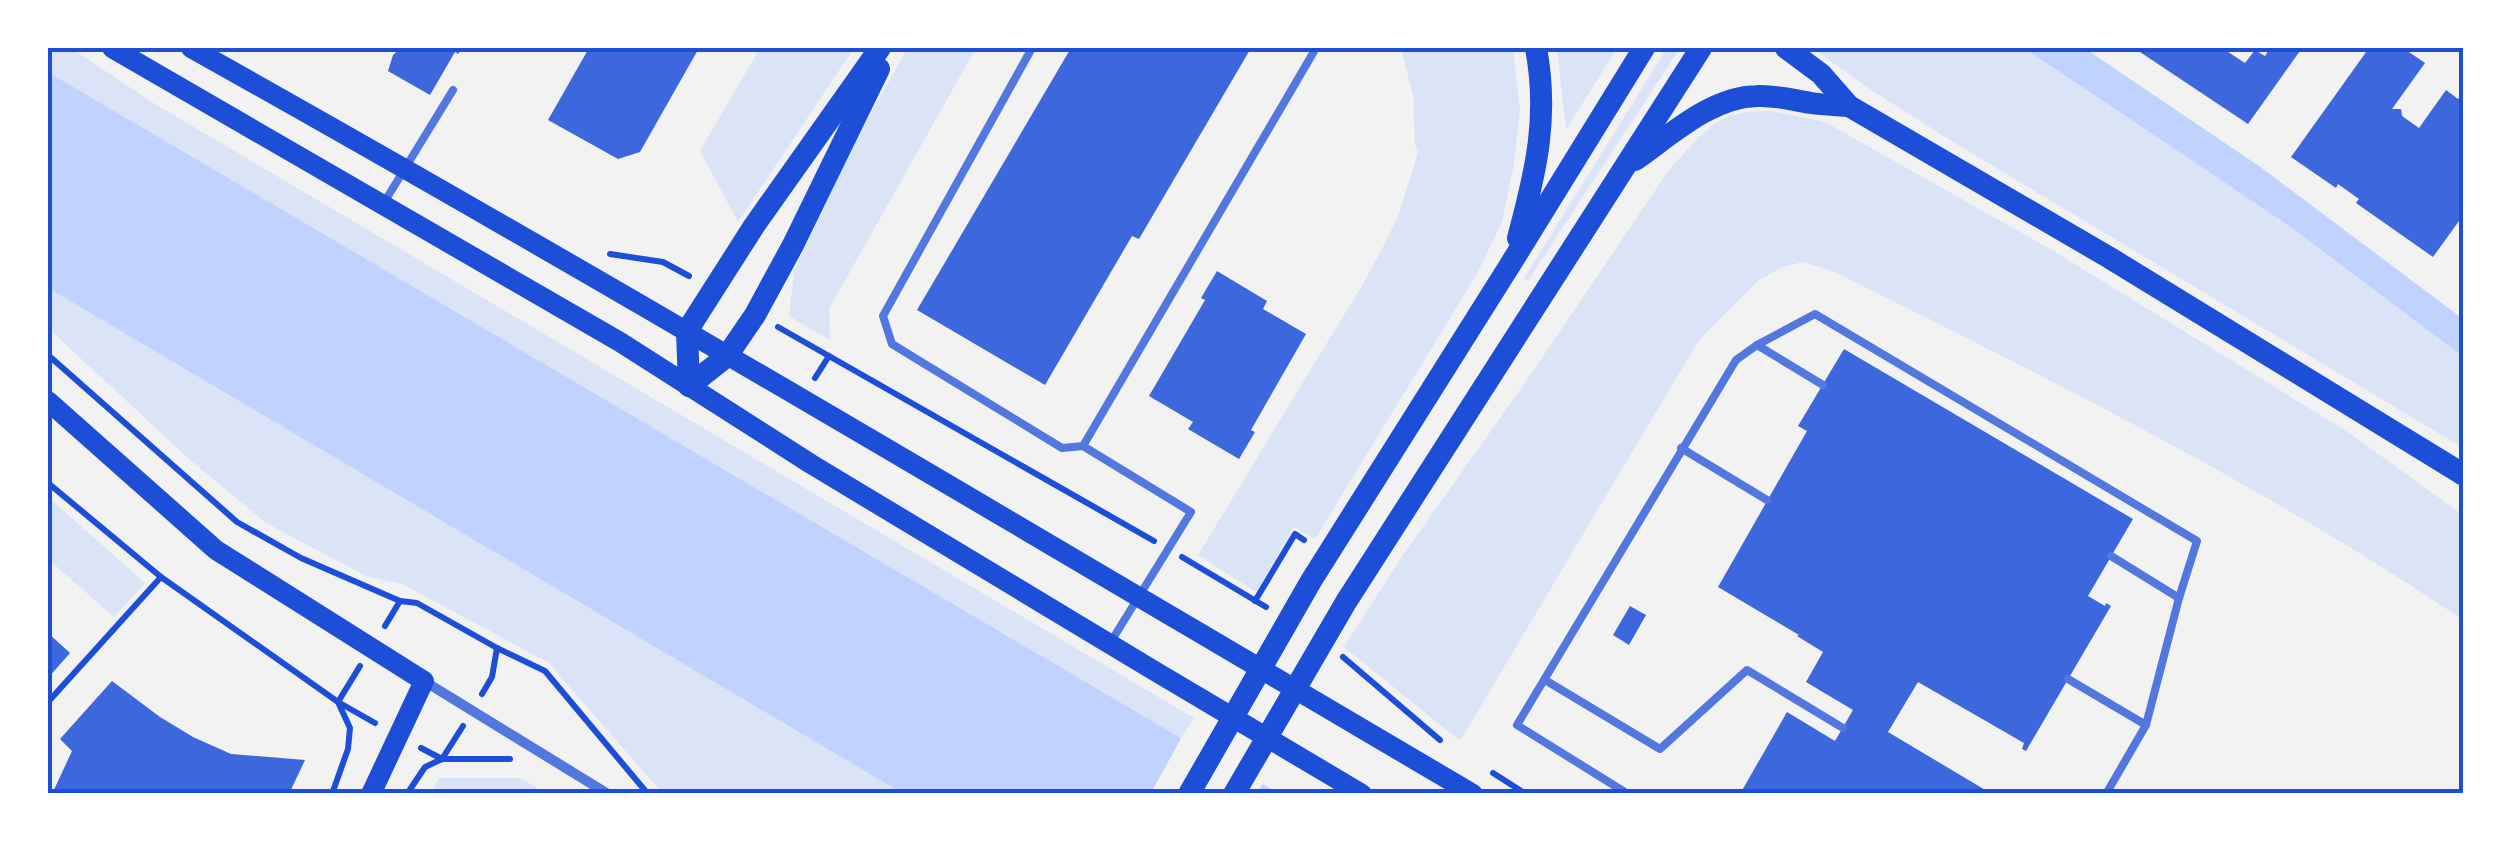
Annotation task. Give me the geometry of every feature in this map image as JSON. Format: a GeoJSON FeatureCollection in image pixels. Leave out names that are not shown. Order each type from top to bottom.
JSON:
{"type":"FeatureCollection","features":[{"type":"Feature","properties":{"kind":"highway"},"geometry":{"type":"LineString","coordinates":[[689,386],[687,331],[754,226],[880,48]]}},
{"type":"Feature","properties":{"kind":"highway"},"geometry":{"type":"LineString","coordinates":[[689,386],[727,356],[755,314],[794,245],[889,48]]}},
{"type":"Feature","properties":{"kind":"highway"},"geometry":{"type":"LineString","coordinates":[[1510,265],[1541,136],[1543,92],[1536,48]]}},
{"type":"Feature","properties":{"kind":"highway"},"geometry":{"type":"LineString","coordinates":[[1189,794],[1311,581],[1644,48]]}},
{"type":"Feature","properties":{"kind":"highway"},"geometry":{"type":"LineString","coordinates":[[1234,794],[1346,602],[1700,48]]}},
{"type":"Feature","properties":{"kind":"highway"},"geometry":{"type":"LineString","coordinates":[[1786,48],[1821,74],[1849,106],[2110,258],[2464,475]]}},
{"type":"Feature","properties":{"kind":"highway"},"geometry":{"type":"LineString","coordinates":[[1624,168],[1707,111],[1734,100],[1789,97],[1849,106]]}},
{"type":"Feature","properties":{"kind":"main road"},"geometry":{"type":"LineString","coordinates":[[112,48],[620,342],[778,444],[1362,794]]}},
{"type":"Feature","properties":{"kind":"main road"},"geometry":{"type":"LineString","coordinates":[[191,48],[814,404],[1473,794]]}},
{"type":"Feature","properties":{"kind":"main road"},"geometry":{"type":"LineString","coordinates":[[48,401],[216,550],[424,682],[371,794]]}},
{"type":"Feature","properties":{"kind":"street"},"geometry":{"type":"LineString","coordinates":[[424,682],[608,794]]}},
{"type":"Feature","properties":{"kind":"lane"},"geometry":{"type":"LineString","coordinates":[[1032,48],[883,316],[892,344],[1062,448],[1082,446],[1191,512],[1110,644]]}},
{"type":"Feature","properties":{"kind":"lane"},"geometry":{"type":"LineString","coordinates":[[1082,446],[1316,48]]}},
{"type":"Feature","properties":{"kind":"lane"},"geometry":{"type":"LineString","coordinates":[[383,204],[453,90]]}},
{"type":"Feature","properties":{"kind":"lane"},"geometry":{"type":"LineString","coordinates":[[1628,794],[1517,725],[1736,360],[1756,345],[1816,314],[2196,541],[2146,725],[2106,794]]}},
{"type":"Feature","properties":{"kind":"lane"},"geometry":{"type":"LineString","coordinates":[[1756,345],[1823,385]]}},
{"type":"Feature","properties":{"kind":"lane"},"geometry":{"type":"LineString","coordinates":[[1681,448],[1768,500]]}},
{"type":"Feature","properties":{"kind":"lane"},"geometry":{"type":"LineString","coordinates":[[2111,556],[2179,598]]}},
{"type":"Feature","properties":{"kind":"lane"},"geometry":{"type":"LineString","coordinates":[[1545,680],[1660,750],[1747,670],[1843,728]]}},
{"type":"Feature","properties":{"kind":"lane"},"geometry":{"type":"LineString","coordinates":[[2068,679],[2146,725]]}},
{"type":"Feature","properties":{"kind":"path"},"geometry":{"type":"LineString","coordinates":[[606,253],[663,262],[714,290]]}},
{"type":"Feature","properties":{"kind":"path"},"geometry":{"type":"LineString","coordinates":[[755,314],[1268,609]]}},
{"type":"Feature","properties":{"kind":"path"},"geometry":{"type":"LineString","coordinates":[[48,356],[237,522],[301,558],[400,602],[417,602],[546,672],[648,794]]}},
{"type":"Feature","properties":{"kind":"path"},"geometry":{"type":"LineString","coordinates":[[48,483],[161,576],[338,702],[350,728],[348,748],[332,794]]}},
{"type":"Feature","properties":{"kind":"path"},"geometry":{"type":"LineString","coordinates":[[1256,601],[1288,545]]}},
{"type":"Feature","properties":{"kind":"path"},"geometry":{"type":"LineString","coordinates":[[48,702],[161,576]]}},
{"type":"Feature","properties":{"kind":"path"},"geometry":{"type":"LineString","coordinates":[[338,702],[400,602]]}},
{"type":"Feature","properties":{"kind":"path"},"geometry":{"type":"LineString","coordinates":[[1332,648],[1445,745]]}},
{"type":"Feature","properties":{"kind":"path"},"geometry":{"type":"LineString","coordinates":[[407,794],[425,766],[442,759],[550,758]]}},
{"type":"Feature","properties":{"kind":"path"},"geometry":{"type":"LineString","coordinates":[[1477,764],[1526,794]]}},
{"type":"Feature","properties":{"kind":"shaded area"},"geometry":{"type":"Polygon","coordinates":[[[48,48],[71,48],[155,104],[1194,718],[1181,738],[48,72],[48,48]]]}},
{"type":"Feature","properties":{"kind":"shaded area"},"geometry":{"type":"Polygon","coordinates":[[[760,48],[854,48],[738,222],[700,151],[760,48]]]}},
{"type":"Feature","properties":{"kind":"shaded area"},"geometry":{"type":"Polygon","coordinates":[[[908,48],[976,48],[829,309],[830,340],[789,316],[794,271],[860,132],[908,48]]]}},
{"type":"Feature","properties":{"kind":"shaded area"},"geometry":{"type":"Polygon","coordinates":[[[1401,48],[1513,48],[1520,110],[1502,222],[1477,274],[1315,539],[1294,527],[1256,592],[1198,555],[1361,287],[1398,216],[1418,153],[1413,96],[1401,48]]]}},
{"type":"Feature","properties":{"kind":"shaded area"},"geometry":{"type":"Polygon","coordinates":[[[1557,48],[1617,48],[1566,130],[1557,48]]]}},
{"type":"Feature","properties":{"kind":"shaded area"},"geometry":{"type":"Polygon","coordinates":[[[1667,48],[1680,48],[1528,281],[1524,278],[1667,48]]]}},
{"type":"Feature","properties":{"kind":"shaded area"},"geometry":{"type":"Polygon","coordinates":[[[1812,48],[2024,48],[2292,228],[2463,357],[2463,448],[1958,145],[1812,48]]]}},
{"type":"Feature","properties":{"kind":"shaded area"},"geometry":{"type":"Polygon","coordinates":[[[1772,111],[1825,122],[2052,250],[2348,432],[2463,515],[2463,620],[2311,524],[2155,436],[1835,272],[1803,262],[1782,267],[1758,281],[1699,340],[1460,741],[1344,647],[1403,555],[1669,170],[1716,123],[1741,113],[1772,111]]]}},
{"type":"Feature","properties":{"kind":"shaded area"},"geometry":{"type":"Polygon","coordinates":[[[48,288],[902,793],[662,793],[549,663],[402,584],[366,576],[266,523],[189,459],[48,328],[48,288]]]}},
{"type":"Feature","properties":{"kind":"shaded area"},"geometry":{"type":"Polygon","coordinates":[[[48,497],[145,583],[114,617],[48,559],[48,497]]]}},
{"type":"Feature","properties":{"kind":"shaded area"},"geometry":{"type":"Polygon","coordinates":[[[439,778],[520,778],[546,793],[431,793],[439,778]]]}},
{"type":"Feature","properties":{"kind":"water"},"geometry":{"type":"Polygon","coordinates":[[[2024,48],[2084,48],[2259,166],[2463,319],[2463,357],[2292,228],[2024,48]]]}},
{"type":"Feature","properties":{"kind":"water"},"geometry":{"type":"Polygon","coordinates":[[[48,72],[1278,793],[902,793],[48,288],[48,72]]]}},
{"type":"Feature","properties":{"kind":"pier"},"geometry":{"type":"Polygon","coordinates":[[[1184,733],[1265,780],[1256,794],[1151,793],[1184,733]]]}},
{"type":"Feature","properties":{"kind":"building"},"geometry":{"type":"Polygon","coordinates":[[[401,48],[462,48],[458,54],[455,52],[430,95],[388,71],[393,55],[401,48]]]}},
{"type":"Feature","properties":{"kind":"building"},"geometry":{"type":"Polygon","coordinates":[[[589,48],[699,48],[640,152],[618,159],[548,120],[589,48]]]}},
{"type":"Feature","properties":{"kind":"building"},"geometry":{"type":"Polygon","coordinates":[[[1071,48],[1251,48],[1139,239],[1132,236],[1045,385],[917,310],[1071,48]]]}},
{"type":"Feature","properties":{"kind":"building"},"geometry":{"type":"Polygon","coordinates":[[[2134,48],[2222,48],[2245,63],[2255,50],[2265,56],[2270,48],[2302,48],[2248,124],[2134,48]]]}},
{"type":"Feature","properties":{"kind":"building"},"geometry":{"type":"Polygon","coordinates":[[[2369,48],[2403,48],[2425,63],[2392,109],[2401,109],[2402,116],[2419,128],[2446,90],[2458,99],[2464,91],[2464,214],[2433,257],[2356,203],[2359,199],[2338,184],[2336,188],[2291,157],[2369,48]]]}},
{"type":"Feature","properties":{"kind":"building"},"geometry":{"type":"Polygon","coordinates":[[[1217,271],[1267,301],[1263,309],[1306,334],[1251,430],[1255,432],[1239,459],[1188,429],[1193,422],[1149,396],[1205,300],[1201,298],[1217,271]]]}},
{"type":"Feature","properties":{"kind":"building"},"geometry":{"type":"Polygon","coordinates":[[[1844,349],[2133,519],[2088,596],[2111,606],[2026,751],[2022,749],[2024,743],[1918,682],[1888,732],[1992,794],[1740,794],[1787,712],[1835,741],[1853,710],[1806,682],[1823,652],[1718,587],[1807,431],[1798,426],[1844,349]]]}},
{"type":"Feature","properties":{"kind":"building"},"geometry":{"type":"Polygon","coordinates":[[[1630,606],[1646,615],[1629,645],[1613,635],[1630,606]]]}},
{"type":"Feature","properties":{"kind":"building"},"geometry":{"type":"Polygon","coordinates":[[[48,633],[70,653],[48,678],[48,633]]]}},
{"type":"Feature","properties":{"kind":"building"},"geometry":{"type":"Polygon","coordinates":[[[112,681],[160,717],[231,754],[305,760],[289,794],[52,794],[72,751],[60,739],[112,681]]]}}]}
